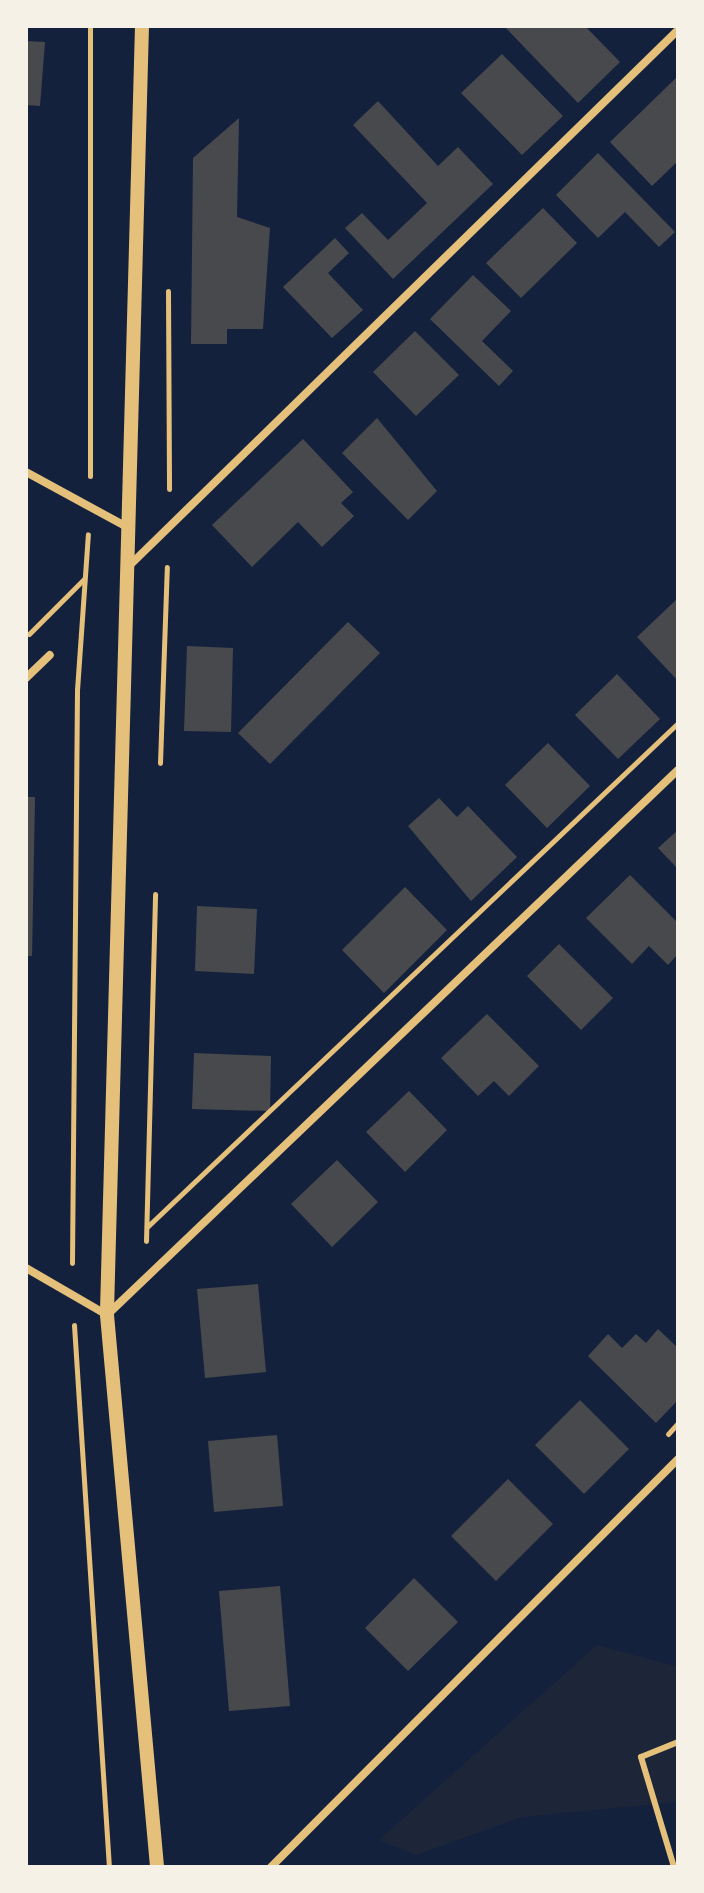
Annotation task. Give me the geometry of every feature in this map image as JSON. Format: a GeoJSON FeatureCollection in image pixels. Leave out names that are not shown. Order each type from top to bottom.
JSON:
{"type":"FeatureCollection","features":[{"type":"Feature","properties":{"kind":"street"},"geometry":{"type":"LineString","coordinates":[[142,26],[125,526],[107,1315],[157,1867]]}},
{"type":"Feature","properties":{"kind":"street"},"geometry":{"type":"LineString","coordinates":[[124,571],[678,30]]}},
{"type":"Feature","properties":{"kind":"street"},"geometry":{"type":"LineString","coordinates":[[26,472],[125,526]]}},
{"type":"Feature","properties":{"kind":"street"},"geometry":{"type":"LineString","coordinates":[[26,678],[50,655]]}},
{"type":"Feature","properties":{"kind":"street"},"geometry":{"type":"LineString","coordinates":[[107,1315],[678,770]]}},
{"type":"Feature","properties":{"kind":"street"},"geometry":{"type":"LineString","coordinates":[[26,1268],[107,1315]]}},
{"type":"Feature","properties":{"kind":"street"},"geometry":{"type":"LineString","coordinates":[[271,1867],[678,1459]]}},
{"type":"Feature","properties":{"kind":"lane"},"geometry":{"type":"LineString","coordinates":[[674,1867],[641,1757],[678,1742]]}},
{"type":"Feature","properties":{"kind":"path"},"geometry":{"type":"LineString","coordinates":[[160,763],[169,527],[168,277]]}},
{"type":"Feature","properties":{"kind":"path"},"geometry":{"type":"LineString","coordinates":[[26,638],[85,578]]}},
{"type":"Feature","properties":{"kind":"path"},"geometry":{"type":"LineString","coordinates":[[147,1227],[678,723]]}},
{"type":"Feature","properties":{"kind":"path"},"geometry":{"type":"LineString","coordinates":[[145,1279],[155,894]]}},
{"type":"Feature","properties":{"kind":"shaded area"},"geometry":{"type":"Polygon","coordinates":[[[597,1645],[678,1667],[678,1802],[522,1817],[416,1855],[379,1840],[597,1645]]]}},
{"type":"Feature","properties":{"kind":"building"},"geometry":{"type":"Polygon","coordinates":[[[504,26],[585,26],[620,62],[578,103],[504,26]]]}},
{"type":"Feature","properties":{"kind":"building"},"geometry":{"type":"Polygon","coordinates":[[[26,41],[45,42],[40,106],[26,105],[26,41]]]}},
{"type":"Feature","properties":{"kind":"building"},"geometry":{"type":"Polygon","coordinates":[[[502,54],[563,116],[522,155],[461,93],[502,54]]]}},
{"type":"Feature","properties":{"kind":"building"},"geometry":{"type":"Polygon","coordinates":[[[678,76],[678,161],[652,186],[610,142],[678,76]]]}},
{"type":"Feature","properties":{"kind":"building"},"geometry":{"type":"Polygon","coordinates":[[[378,101],[438,166],[458,147],[493,184],[393,279],[345,228],[362,213],[388,240],[427,203],[353,125],[378,101]]]}},
{"type":"Feature","properties":{"kind":"building"},"geometry":{"type":"Polygon","coordinates":[[[239,118],[237,217],[270,228],[263,329],[227,329],[227,344],[191,344],[193,158],[239,118]]]}},
{"type":"Feature","properties":{"kind":"building"},"geometry":{"type":"Polygon","coordinates":[[[598,153],[675,232],[659,247],[625,212],[598,238],[556,195],[598,153]]]}},
{"type":"Feature","properties":{"kind":"building"},"geometry":{"type":"Polygon","coordinates":[[[543,208],[577,243],[521,298],[486,263],[543,208]]]}},
{"type":"Feature","properties":{"kind":"building"},"geometry":{"type":"Polygon","coordinates":[[[335,238],[349,253],[328,273],[363,310],[332,338],[283,287],[335,238]]]}},
{"type":"Feature","properties":{"kind":"building"},"geometry":{"type":"Polygon","coordinates":[[[473,275],[511,311],[482,341],[513,371],[499,386],[430,319],[473,275]]]}},
{"type":"Feature","properties":{"kind":"building"},"geometry":{"type":"Polygon","coordinates":[[[415,331],[459,375],[416,416],[373,372],[415,331]]]}},
{"type":"Feature","properties":{"kind":"building"},"geometry":{"type":"Polygon","coordinates":[[[377,418],[437,491],[408,520],[342,453],[377,418]]]}},
{"type":"Feature","properties":{"kind":"building"},"geometry":{"type":"Polygon","coordinates":[[[303,439],[353,492],[341,503],[354,516],[322,547],[298,522],[252,567],[212,525],[303,439]]]}},
{"type":"Feature","properties":{"kind":"building"},"geometry":{"type":"Polygon","coordinates":[[[678,598],[678,681],[637,637],[678,598]]]}},
{"type":"Feature","properties":{"kind":"building"},"geometry":{"type":"Polygon","coordinates":[[[348,622],[380,653],[270,764],[238,733],[348,622]]]}},
{"type":"Feature","properties":{"kind":"building"},"geometry":{"type":"Polygon","coordinates":[[[187,646],[233,648],[231,732],[184,731],[187,646]]]}},
{"type":"Feature","properties":{"kind":"building"},"geometry":{"type":"Polygon","coordinates":[[[617,674],[660,719],[618,759],[575,715],[617,674]]]}},
{"type":"Feature","properties":{"kind":"building"},"geometry":{"type":"Polygon","coordinates":[[[548,743],[590,786],[547,828],[505,785],[548,743]]]}},
{"type":"Feature","properties":{"kind":"building"},"geometry":{"type":"Polygon","coordinates":[[[26,797],[35,797],[32,956],[26,956],[26,797]]]}},
{"type":"Feature","properties":{"kind":"building"},"geometry":{"type":"Polygon","coordinates":[[[439,798],[457,817],[468,806],[517,857],[471,901],[408,826],[439,798]]]}},
{"type":"Feature","properties":{"kind":"building"},"geometry":{"type":"Polygon","coordinates":[[[678,830],[678,869],[658,848],[678,830]]]}},
{"type":"Feature","properties":{"kind":"building"},"geometry":{"type":"Polygon","coordinates":[[[630,875],[678,923],[678,954],[668,965],[649,946],[632,964],[586,918],[630,875]]]}},
{"type":"Feature","properties":{"kind":"building"},"geometry":{"type":"Polygon","coordinates":[[[405,887],[447,930],[384,993],[342,950],[405,887]]]}},
{"type":"Feature","properties":{"kind":"building"},"geometry":{"type":"Polygon","coordinates":[[[197,906],[257,909],[254,974],[195,971],[197,906]]]}},
{"type":"Feature","properties":{"kind":"building"},"geometry":{"type":"Polygon","coordinates":[[[559,944],[613,998],[581,1030],[527,976],[559,944]]]}},
{"type":"Feature","properties":{"kind":"building"},"geometry":{"type":"Polygon","coordinates":[[[487,1014],[539,1066],[509,1096],[494,1081],[478,1096],[441,1058],[487,1014]]]}},
{"type":"Feature","properties":{"kind":"building"},"geometry":{"type":"Polygon","coordinates":[[[194,1053],[271,1056],[270,1111],[192,1109],[194,1053]]]}},
{"type":"Feature","properties":{"kind":"building"},"geometry":{"type":"Polygon","coordinates":[[[409,1091],[447,1130],[405,1172],[366,1132],[409,1091]]]}},
{"type":"Feature","properties":{"kind":"building"},"geometry":{"type":"Polygon","coordinates":[[[337,1160],[378,1202],[332,1247],[291,1204],[337,1160]]]}},
{"type":"Feature","properties":{"kind":"building"},"geometry":{"type":"Polygon","coordinates":[[[258,1284],[266,1372],[205,1378],[197,1289],[258,1284]]]}},
{"type":"Feature","properties":{"kind":"building"},"geometry":{"type":"Polygon","coordinates":[[[658,1329],[678,1348],[678,1400],[656,1423],[588,1356],[608,1334],[622,1348],[636,1334],[646,1343],[658,1329]]]}},
{"type":"Feature","properties":{"kind":"building"},"geometry":{"type":"Polygon","coordinates":[[[580,1400],[629,1449],[584,1494],[535,1445],[580,1400]]]}},
{"type":"Feature","properties":{"kind":"building"},"geometry":{"type":"Polygon","coordinates":[[[277,1435],[283,1506],[214,1512],[208,1441],[277,1435]]]}},
{"type":"Feature","properties":{"kind":"building"},"geometry":{"type":"Polygon","coordinates":[[[508,1479],[553,1524],[496,1581],[451,1536],[508,1479]]]}},
{"type":"Feature","properties":{"kind":"building"},"geometry":{"type":"Polygon","coordinates":[[[414,1578],[458,1622],[408,1671],[365,1628],[414,1578]]]}},
{"type":"Feature","properties":{"kind":"building"},"geometry":{"type":"Polygon","coordinates":[[[280,1586],[290,1706],[229,1711],[219,1591],[280,1586]]]}}]}
